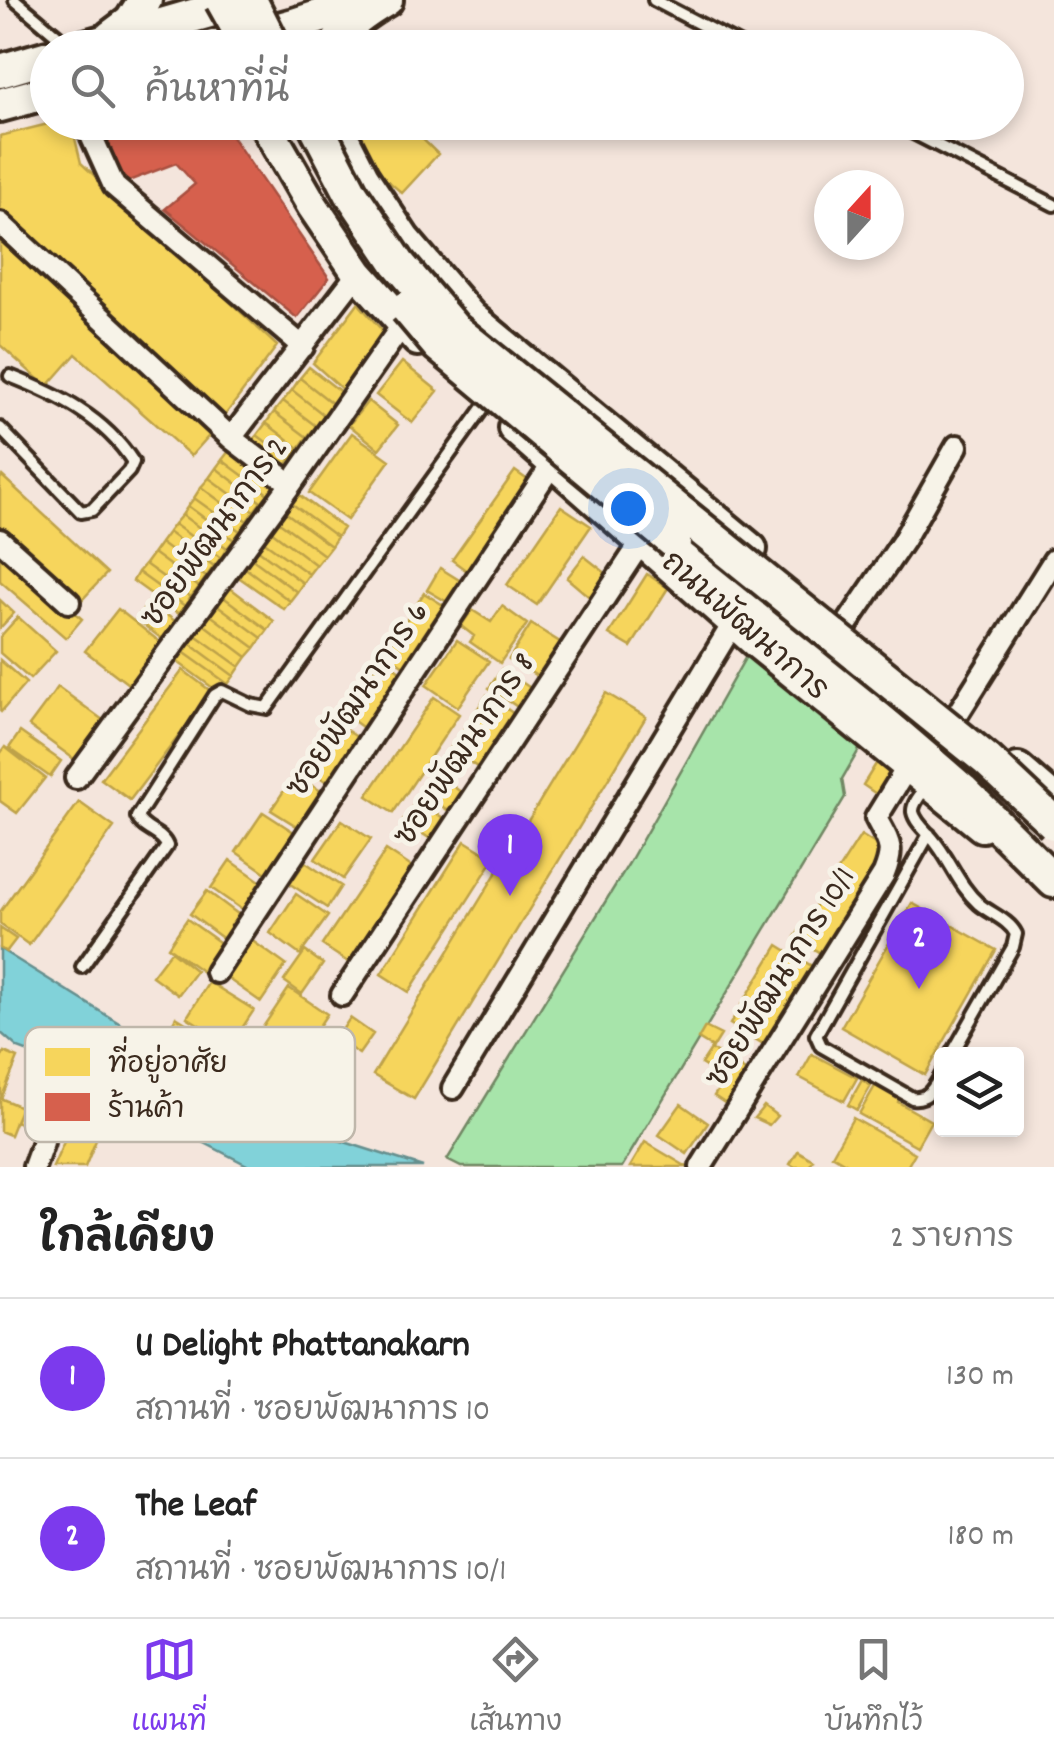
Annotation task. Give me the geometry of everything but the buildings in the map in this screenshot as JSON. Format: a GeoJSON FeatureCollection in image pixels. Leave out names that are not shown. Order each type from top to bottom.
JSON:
{"type":"FeatureCollection","features":[{"type":"Feature","properties":{"kind":"main road"},"geometry":{"type":"LineString","coordinates":[[118,30],[131,22],[145,0]]}},
{"type":"Feature","properties":{"kind":"main road"},"geometry":{"type":"LineString","coordinates":[[136,30],[213,4],[249,0],[289,30],[370,0]]}},
{"type":"Feature","properties":{"kind":"main road"},"geometry":{"type":"LineString","coordinates":[[345,30],[387,0]]}},
{"type":"Feature","properties":{"kind":"main road"},"geometry":{"type":"LineString","coordinates":[[213,4],[223,30]]}},
{"type":"Feature","properties":{"kind":"main road"},"geometry":{"type":"LineString","coordinates":[[0,105],[30,97]]}},
{"type":"Feature","properties":{"kind":"main road"},"geometry":{"type":"LineString","coordinates":[[264,140],[293,173]]}},
{"type":"Feature","properties":{"kind":"main road","name":"ถนนพัฒนาการ"},"geometry":{"type":"LineString","coordinates":[[274,140],[358,273],[431,355],[554,463],[658,542],[962,790],[1054,882]]}},
{"type":"Feature","properties":{"kind":"main road","name":"ถนนพัฒนาการ"},"geometry":{"type":"LineString","coordinates":[[300,140],[377,270],[438,346],[658,542],[734,622],[1054,882]]}},
{"type":"Feature","properties":{"kind":"main road","name":"ถนนพัฒนาการ"},"geometry":{"type":"LineString","coordinates":[[323,140],[351,194],[388,249],[454,329],[987,760],[1054,823]]}},
{"type":"Feature","properties":{"kind":"main road","name":"ถนนพัฒนาการ"},"geometry":{"type":"LineString","coordinates":[[344,140],[363,177],[404,239],[471,317],[1054,800]]}},
{"type":"Feature","properties":{"kind":"main road"},"geometry":{"type":"LineString","coordinates":[[406,326],[426,299],[448,290]]}},
{"type":"Feature","properties":{"kind":"street"},"geometry":{"type":"LineString","coordinates":[[93,140],[114,186],[303,348]]}},
{"type":"Feature","properties":{"kind":"street"},"geometry":{"type":"LineString","coordinates":[[0,223],[231,438],[291,484]]}},
{"type":"Feature","properties":{"kind":"street"},"geometry":{"type":"LineString","coordinates":[[231,438],[358,273]]}},
{"type":"Feature","properties":{"kind":"street","name":"ซอยพัฒนาการ 2"},"geometry":{"type":"LineString","coordinates":[[76,778],[406,326]]}},
{"type":"Feature","properties":{"kind":"street"},"geometry":{"type":"LineString","coordinates":[[846,627],[903,541],[957,446]]}},
{"type":"Feature","properties":{"kind":"street","name":"ซอยพัฒนาการ 6"},"geometry":{"type":"LineString","coordinates":[[216,972],[554,463]]}},
{"type":"Feature","properties":{"kind":"street"},"geometry":{"type":"LineString","coordinates":[[0,540],[69,602]]}},
{"type":"Feature","properties":{"kind":"street","name":"ซอยพัฒนาการ 8"},"geometry":{"type":"LineString","coordinates":[[342,995],[658,542]]}},
{"type":"Feature","properties":{"kind":"street"},"geometry":{"type":"LineString","coordinates":[[955,718],[1054,560]]}},
{"type":"Feature","properties":{"kind":"street"},"geometry":{"type":"LineString","coordinates":[[453,1088],[734,622]]}},
{"type":"Feature","properties":{"kind":"street","name":"ซอยพัฒนาการ 10/1"},"geometry":{"type":"LineString","coordinates":[[701,1167],[884,874],[891,857],[890,844],[876,818],[918,775]]}},
{"type":"Feature","properties":{"kind":"street"},"geometry":{"type":"LineString","coordinates":[[34,1167],[43,1142]]}},
{"type":"Feature","properties":{"kind":"lane"},"geometry":{"type":"LineString","coordinates":[[15,0],[51,30]]}},
{"type":"Feature","properties":{"kind":"lane"},"geometry":{"type":"LineString","coordinates":[[654,0],[712,30]]}},
{"type":"Feature","properties":{"kind":"lane"},"geometry":{"type":"LineString","coordinates":[[927,140],[1054,205]]}},
{"type":"Feature","properties":{"kind":"lane"},"geometry":{"type":"LineString","coordinates":[[0,428],[81,512],[92,510],[130,471],[133,462],[90,416],[57,395],[10,376]]}},
{"type":"Feature","properties":{"kind":"lane"},"geometry":{"type":"LineString","coordinates":[[82,967],[167,846],[164,839],[136,818],[216,695],[222,691],[267,708],[486,404]]}},
{"type":"Feature","properties":{"kind":"lane"},"geometry":{"type":"LineString","coordinates":[[918,775],[915,818],[940,847],[974,899],[1011,925],[1016,934],[1013,947],[956,1047]]}},
{"type":"Feature","properties":{"kind":"lane"},"geometry":{"type":"LineString","coordinates":[[928,834],[816,1035],[821,1046],[912,1098],[930,1094],[934,1087]]}},
{"type":"Feature","properties":{"kind":"green space"},"geometry":{"type":"Polygon","coordinates":[[[748,653],[863,743],[842,779],[845,797],[622,1167],[461,1167],[447,1160],[629,863],[748,653]]]}},
{"type":"Feature","properties":{"kind":"water"},"geometry":{"type":"Polygon","coordinates":[[[0,949],[125,1027],[25,1027],[25,1051],[0,1032],[0,949]]]}},
{"type":"Feature","properties":{"kind":"water"},"geometry":{"type":"Polygon","coordinates":[[[203,1142],[345,1142],[423,1167],[251,1167],[203,1142]]]}},
{"type":"Feature","properties":{"kind":"place","name":"U Delight Phattanakarn"},"geometry":{"type":"Point","coordinates":[510,896]}},
{"type":"Feature","properties":{"kind":"place","name":"The Leaf"},"geometry":{"type":"Point","coordinates":[919,989]}}]}
